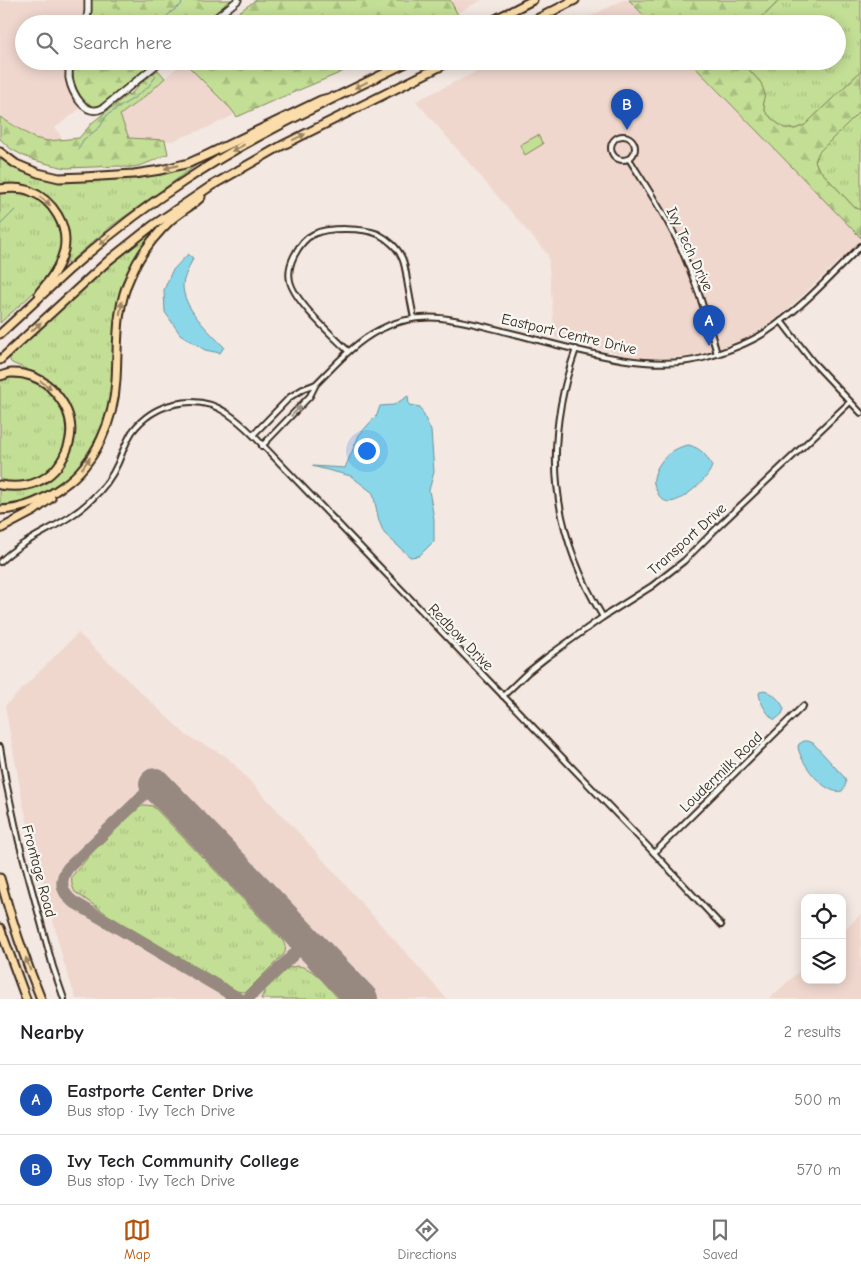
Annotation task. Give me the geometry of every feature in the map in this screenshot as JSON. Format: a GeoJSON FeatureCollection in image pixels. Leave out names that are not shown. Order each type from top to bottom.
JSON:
{"type":"FeatureCollection","features":[{"type":"Feature","properties":{"kind":"highway"},"geometry":{"type":"LineString","coordinates":[[504,15],[534,0]]}},
{"type":"Feature","properties":{"kind":"highway"},"geometry":{"type":"LineString","coordinates":[[545,15],[575,0]]}},
{"type":"Feature","properties":{"kind":"highway"},"geometry":{"type":"LineString","coordinates":[[0,334],[101,242],[183,181],[228,153],[392,70]]}},
{"type":"Feature","properties":{"kind":"highway"},"geometry":{"type":"LineString","coordinates":[[0,360],[109,260],[152,226],[210,186],[281,146],[434,70]]}},
{"type":"Feature","properties":{"kind":"highway"},"geometry":{"type":"LineString","coordinates":[[0,152],[16,164],[38,173],[59,178],[84,178],[160,170],[188,163],[321,100],[344,94]]}},
{"type":"Feature","properties":{"kind":"highway"},"geometry":{"type":"LineString","coordinates":[[0,529],[34,511],[53,497],[81,470],[94,452],[113,407],[118,326],[122,302],[130,277],[142,255],[156,236],[210,186]]}},
{"type":"Feature","properties":{"kind":"highway"},"geometry":{"type":"LineString","coordinates":[[0,189],[24,189],[42,198],[57,213],[64,232],[64,247],[60,265],[22,314]]}},
{"type":"Feature","properties":{"kind":"highway"},"geometry":{"type":"LineString","coordinates":[[0,376],[12,373],[29,375],[44,382],[60,397],[68,413],[71,432],[67,450],[59,465],[47,477],[36,483],[24,486],[11,487],[0,485]]}},
{"type":"Feature","properties":{"kind":"highway"},"geometry":{"type":"LineString","coordinates":[[0,510],[27,506],[48,496],[70,481]]}},
{"type":"Feature","properties":{"kind":"highway"},"geometry":{"type":"LineString","coordinates":[[0,878],[3,898],[42,999]]}},
{"type":"Feature","properties":{"kind":"highway"},"geometry":{"type":"LineString","coordinates":[[0,928],[26,999]]}},
{"type":"Feature","properties":{"kind":"street"},"geometry":{"type":"LineString","coordinates":[[87,15],[88,0]]}},
{"type":"Feature","properties":{"kind":"street"},"geometry":{"type":"LineString","coordinates":[[219,15],[238,0]]}},
{"type":"Feature","properties":{"kind":"street"},"geometry":{"type":"LineString","coordinates":[[70,70],[69,79],[75,94],[85,106],[94,111],[103,108],[150,70]]}},
{"type":"Feature","properties":{"kind":"street"},"geometry":{"type":"LineString","coordinates":[[618,137],[630,138],[635,145],[634,153],[629,159],[620,161],[611,153],[611,145],[618,137]]}},
{"type":"Feature","properties":{"kind":"street","name":"Ivy Tech Drive"},"geometry":{"type":"LineString","coordinates":[[629,159],[678,242],[696,285],[718,354]]}},
{"type":"Feature","properties":{"kind":"street"},"geometry":{"type":"LineString","coordinates":[[348,352],[303,304],[290,282],[289,270],[297,249],[304,240],[314,234],[322,230],[342,229],[366,231],[387,239],[403,258],[414,318]]}},
{"type":"Feature","properties":{"kind":"street","name":"Eastport Centre Drive"},"geometry":{"type":"LineString","coordinates":[[262,446],[310,396],[316,384],[348,352],[379,330],[398,322],[414,318],[433,317],[461,320],[615,358],[650,362],[690,361],[718,354],[745,343],[781,322],[861,246]]}},
{"type":"Feature","properties":{"kind":"street"},"geometry":{"type":"LineString","coordinates":[[781,322],[812,360],[861,413]]}},
{"type":"Feature","properties":{"kind":"street"},"geometry":{"type":"LineString","coordinates":[[576,349],[569,370],[558,421],[556,443],[559,501],[575,563],[584,584],[603,617]]}},
{"type":"Feature","properties":{"kind":"street","name":"Eastport Centre Drive"},"geometry":{"type":"LineString","coordinates":[[253,435],[290,397],[316,384]]}},
{"type":"Feature","properties":{"kind":"street"},"geometry":{"type":"LineString","coordinates":[[0,562],[16,548],[82,509],[112,476],[131,434],[148,416],[160,409],[173,404],[187,402],[207,404],[226,412],[253,435]]}},
{"type":"Feature","properties":{"kind":"street","name":"Transport Drive"},"geometry":{"type":"LineString","coordinates":[[503,696],[547,657],[603,617],[652,586],[684,561],[850,402]]}},
{"type":"Feature","properties":{"kind":"street","name":"Redbow Drive"},"geometry":{"type":"LineString","coordinates":[[253,435],[721,925]]}},
{"type":"Feature","properties":{"kind":"street","name":"Loudermilk Road"},"geometry":{"type":"LineString","coordinates":[[654,853],[803,706]]}},
{"type":"Feature","properties":{"kind":"street","name":"Frontage Road"},"geometry":{"type":"LineString","coordinates":[[0,747],[19,842],[53,968],[64,999]]}},
{"type":"Feature","properties":{"kind":"shaded area"},"geometry":{"type":"Polygon","coordinates":[[[0,0],[84,0],[83,15],[15,15],[15,70],[65,70],[67,85],[73,99],[81,108],[55,128],[63,140],[48,141],[34,138],[0,117],[0,0]]]}},
{"type":"Feature","properties":{"kind":"shaded area"},"geometry":{"type":"Polygon","coordinates":[[[450,0],[482,0],[457,13],[450,0]]]}},
{"type":"Feature","properties":{"kind":"shaded area"},"geometry":{"type":"Polygon","coordinates":[[[623,0],[629,0],[643,15],[593,15],[623,0]]]}},
{"type":"Feature","properties":{"kind":"shaded area"},"geometry":{"type":"Polygon","coordinates":[[[174,70],[192,70],[231,109],[234,115],[172,141],[129,138],[120,114],[149,93],[174,70]]]}},
{"type":"Feature","properties":{"kind":"shaded area"},"geometry":{"type":"Polygon","coordinates":[[[480,70],[698,70],[861,240],[770,324],[748,337],[729,345],[693,356],[643,358],[555,338],[548,255],[416,101],[480,70]]]}},
{"type":"Feature","properties":{"kind":"shaded area"},"geometry":{"type":"Polygon","coordinates":[[[78,633],[187,736],[226,756],[301,835],[447,999],[76,999],[63,960],[23,804],[5,706],[78,633]]]}},
{"type":"Feature","properties":{"kind":"shaded area"},"geometry":{"type":"Polygon","coordinates":[[[861,914],[861,999],[769,999],[801,970],[801,984],[846,984],[846,928],[861,914]]]}},
{"type":"Feature","properties":{"kind":"green space"},"geometry":{"type":"Polygon","coordinates":[[[91,0],[234,0],[215,15],[90,15],[91,0]]]}},
{"type":"Feature","properties":{"kind":"green space"},"geometry":{"type":"Polygon","coordinates":[[[256,0],[450,0],[458,15],[235,15],[256,0]]]}},
{"type":"Feature","properties":{"kind":"green space"},"geometry":{"type":"Polygon","coordinates":[[[629,0],[780,0],[764,15],[643,15],[629,0]]]}},
{"type":"Feature","properties":{"kind":"green space"},"geometry":{"type":"Polygon","coordinates":[[[780,0],[861,0],[861,71],[805,125],[795,129],[784,128],[765,111],[761,83],[749,70],[846,70],[846,15],[764,15],[780,0]]]}},
{"type":"Feature","properties":{"kind":"green space"},"geometry":{"type":"Polygon","coordinates":[[[73,70],[146,70],[105,103],[94,107],[83,99],[79,93],[73,70]]]}},
{"type":"Feature","properties":{"kind":"green space"},"geometry":{"type":"Polygon","coordinates":[[[158,70],[165,78],[120,115],[129,138],[165,140],[168,154],[150,162],[132,167],[66,168],[24,156],[11,149],[0,139],[0,117],[34,138],[48,141],[79,138],[93,122],[132,93],[158,70]]]}},
{"type":"Feature","properties":{"kind":"green space"},"geometry":{"type":"Polygon","coordinates":[[[192,70],[345,70],[237,117],[192,70]]]}},
{"type":"Feature","properties":{"kind":"green space"},"geometry":{"type":"Polygon","coordinates":[[[698,70],[749,70],[761,83],[765,94],[763,102],[765,111],[784,128],[795,129],[805,125],[861,71],[861,110],[819,152],[815,161],[818,168],[854,207],[861,210],[861,238],[698,70]]]}},
{"type":"Feature","properties":{"kind":"green space"},"geometry":{"type":"Polygon","coordinates":[[[861,110],[861,210],[854,207],[818,168],[815,161],[819,152],[861,110]]]}},
{"type":"Feature","properties":{"kind":"green space"},"geometry":{"type":"Polygon","coordinates":[[[538,135],[543,144],[525,155],[520,145],[538,135]]]}},
{"type":"Feature","properties":{"kind":"green space"},"geometry":{"type":"Polygon","coordinates":[[[0,156],[34,175],[120,177],[208,157],[110,227],[67,264],[68,233],[43,195],[0,187],[0,156]]]}},
{"type":"Feature","properties":{"kind":"green space"},"geometry":{"type":"Polygon","coordinates":[[[8,191],[34,198],[50,209],[61,233],[62,247],[59,260],[51,274],[0,323],[0,193],[8,191]]]}},
{"type":"Feature","properties":{"kind":"green space"},"geometry":{"type":"Polygon","coordinates":[[[155,229],[129,271],[118,299],[114,320],[110,401],[105,417],[90,449],[69,476],[57,487],[33,500],[0,508],[0,488],[23,490],[48,480],[67,458],[71,450],[72,441],[66,405],[61,394],[53,385],[42,378],[12,363],[10,357],[89,283],[155,229]]]}},
{"type":"Feature","properties":{"kind":"green space"},"geometry":{"type":"Polygon","coordinates":[[[0,379],[25,379],[37,383],[51,393],[60,406],[65,421],[62,451],[54,464],[42,474],[27,481],[7,483],[0,481],[0,379]]]}},
{"type":"Feature","properties":{"kind":"green space"},"geometry":{"type":"Polygon","coordinates":[[[145,805],[153,806],[283,941],[286,949],[284,954],[247,991],[237,991],[108,915],[75,892],[72,876],[96,848],[140,807],[145,805]]]}},
{"type":"Feature","properties":{"kind":"green space"},"geometry":{"type":"Polygon","coordinates":[[[303,967],[315,974],[339,999],[261,999],[265,990],[288,968],[303,967]]]}},
{"type":"Feature","properties":{"kind":"water"},"geometry":{"type":"Polygon","coordinates":[[[188,254],[193,258],[183,284],[184,293],[192,310],[224,347],[220,353],[205,350],[180,334],[165,312],[164,290],[172,271],[188,254]]]}},
{"type":"Feature","properties":{"kind":"water"},"geometry":{"type":"Polygon","coordinates":[[[408,396],[409,405],[420,407],[431,431],[434,472],[429,490],[434,519],[434,541],[419,556],[410,557],[384,533],[379,521],[373,493],[351,476],[312,466],[345,468],[359,435],[377,415],[380,406],[394,405],[408,396]]]}},
{"type":"Feature","properties":{"kind":"water"},"geometry":{"type":"Polygon","coordinates":[[[689,445],[697,448],[706,456],[712,466],[711,470],[700,484],[685,496],[675,501],[666,501],[659,495],[655,486],[654,480],[658,466],[672,452],[689,445]]]}},
{"type":"Feature","properties":{"kind":"water"},"geometry":{"type":"Polygon","coordinates":[[[764,690],[776,697],[784,709],[782,714],[776,719],[770,716],[762,704],[759,693],[764,690]]]}},
{"type":"Feature","properties":{"kind":"water"},"geometry":{"type":"Polygon","coordinates":[[[804,741],[813,743],[844,777],[846,784],[842,791],[828,788],[808,769],[798,747],[804,741]]]}},
{"type":"Feature","properties":{"kind":"waterway"},"geometry":{"type":"LineString","coordinates":[[168,15],[181,5],[183,0]]}},
{"type":"Feature","properties":{"kind":"waterway"},"geometry":{"type":"LineString","coordinates":[[78,150],[83,140],[100,127],[107,115],[149,86],[155,75]]}},
{"type":"Feature","properties":{"kind":"waterway"},"geometry":{"type":"LineString","coordinates":[[0,225],[15,210]]}},
{"type":"Feature","properties":{"kind":"taxiway"},"geometry":{"type":"LineString","coordinates":[[155,784],[68,868],[62,881],[65,893],[72,901],[239,999]]}},
{"type":"Feature","properties":{"kind":"taxiway"},"geometry":{"type":"LineString","coordinates":[[247,999],[307,942]]}},
{"type":"Feature","properties":{"kind":"runway"},"geometry":{"type":"LineString","coordinates":[[155,784],[362,999]]}},
{"type":"Feature","properties":{"kind":"place","name":"Ivy Tech Community College"},"geometry":{"type":"Point","coordinates":[627,130]}},
{"type":"Feature","properties":{"kind":"place","name":"Eastporte Center Drive"},"geometry":{"type":"Point","coordinates":[709,346]}}]}
